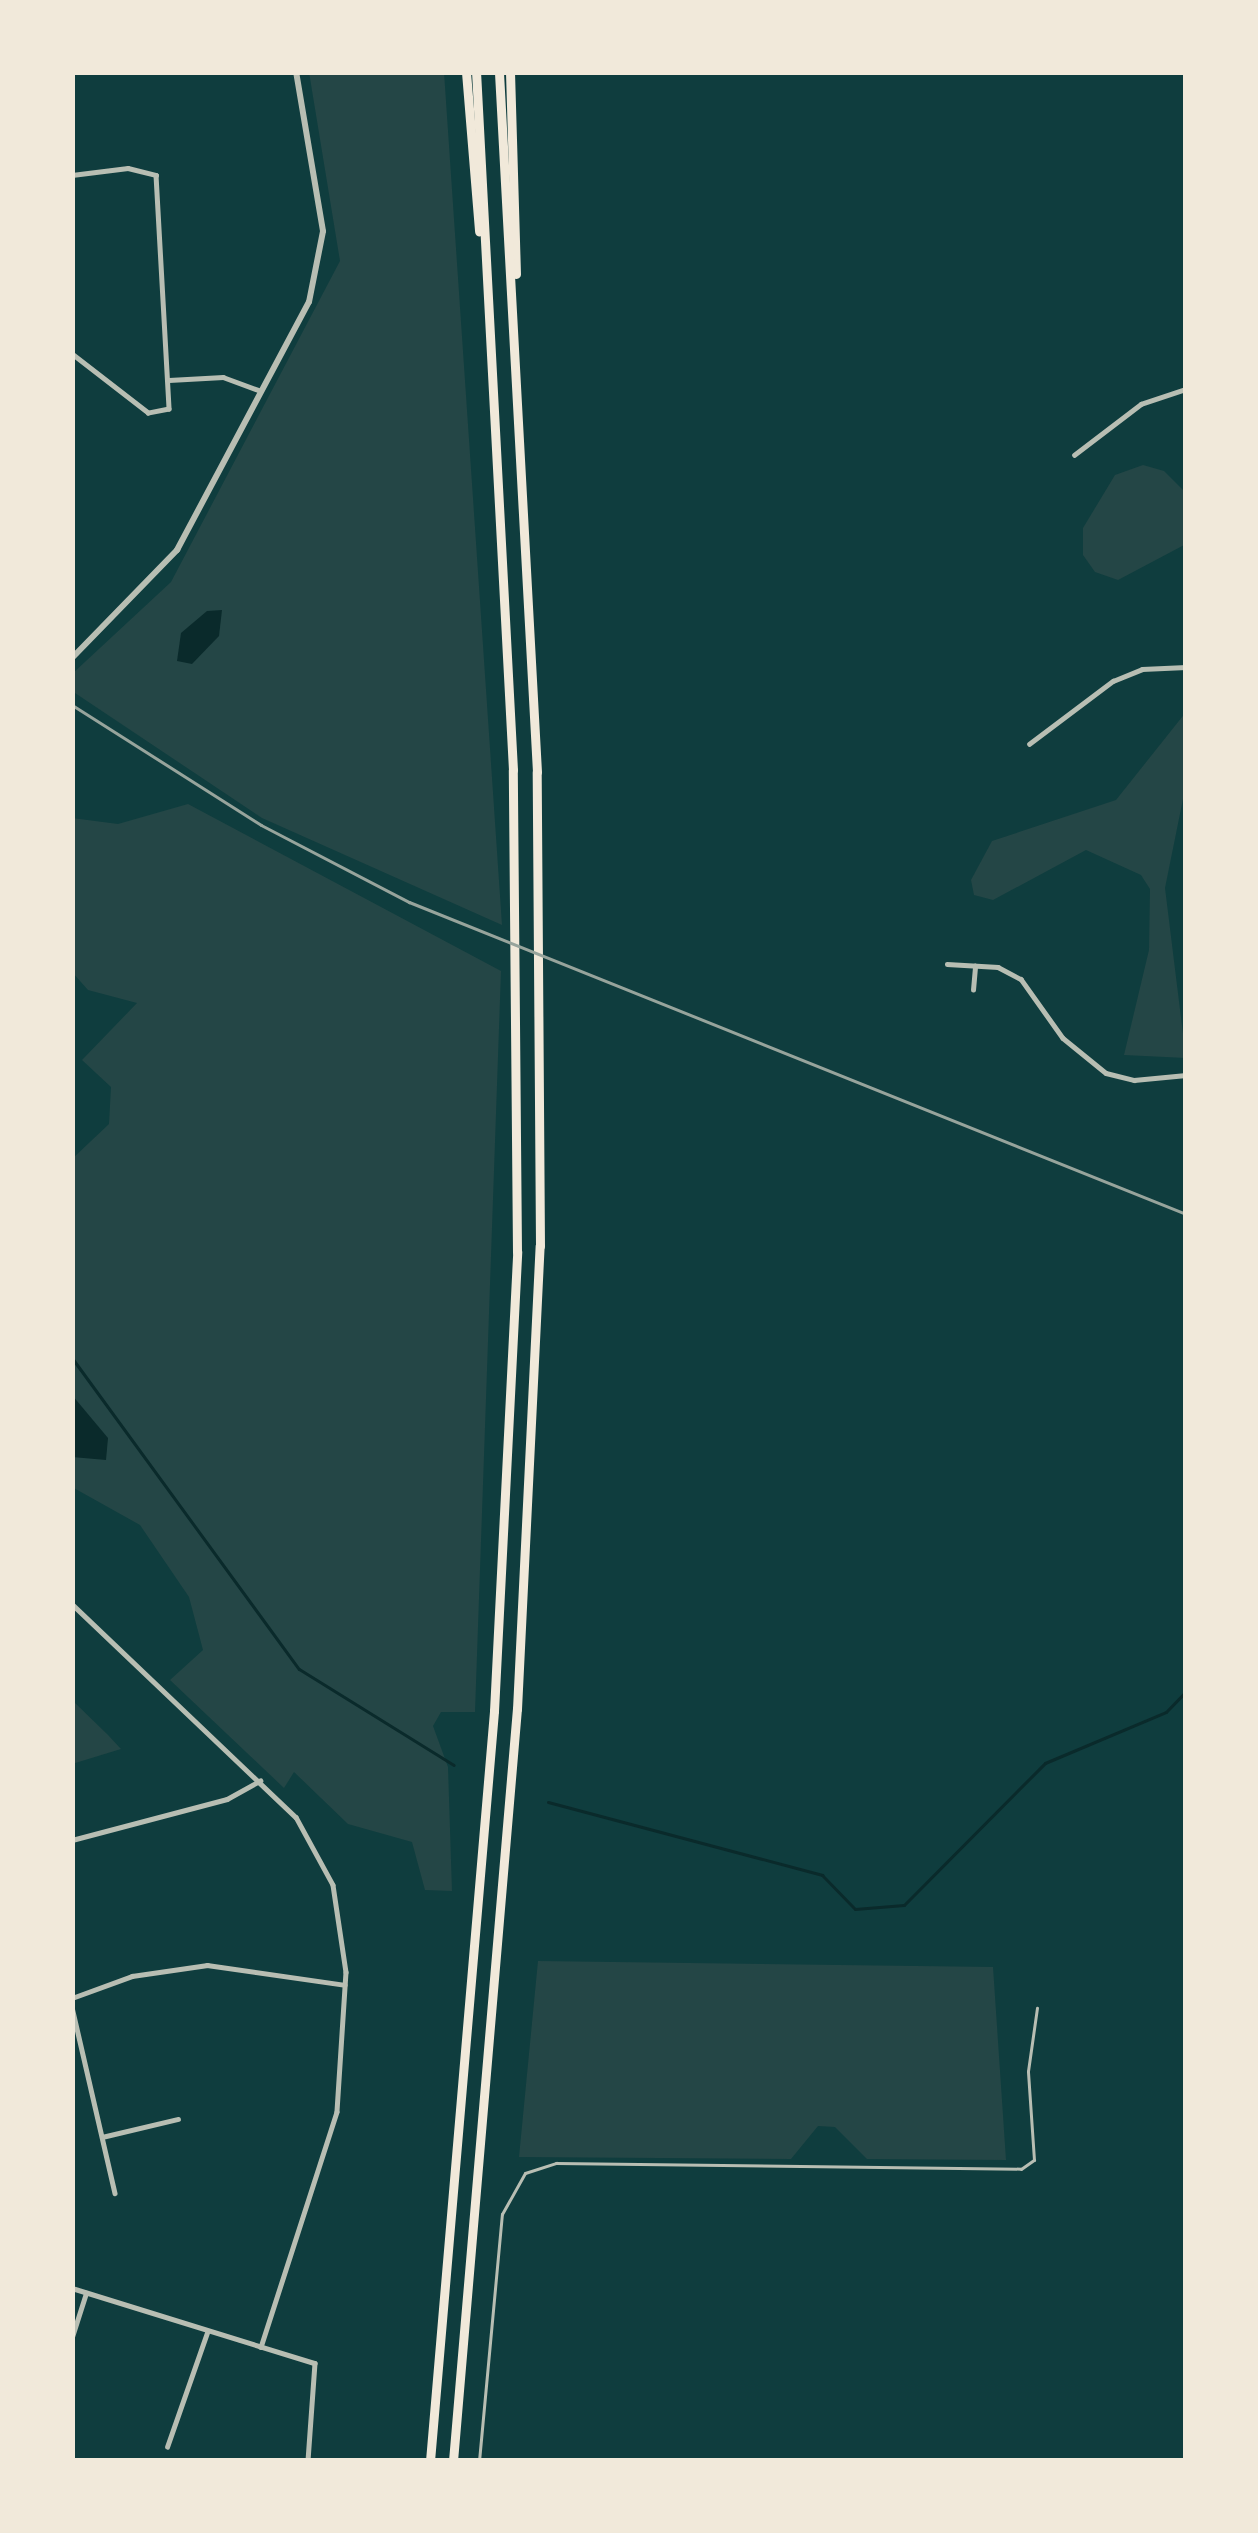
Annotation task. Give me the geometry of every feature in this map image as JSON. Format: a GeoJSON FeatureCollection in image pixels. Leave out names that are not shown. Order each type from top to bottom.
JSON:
{"type":"FeatureCollection","features":[{"type":"Feature","properties":{"kind":"highway"},"geometry":{"type":"LineString","coordinates":[[466,72],[491,338]]}},
{"type":"Feature","properties":{"kind":"highway"},"geometry":{"type":"LineString","coordinates":[[430,2461],[510,1458],[518,924],[476,72]]}},
{"type":"Feature","properties":{"kind":"highway"},"geometry":{"type":"LineString","coordinates":[[452,2461],[533,1462],[541,932],[499,72]]}},
{"type":"Feature","properties":{"kind":"highway"},"geometry":{"type":"LineString","coordinates":[[510,72],[518,405]]}},
{"type":"Feature","properties":{"kind":"street"},"geometry":{"type":"LineString","coordinates":[[72,658],[177,550],[320,266],[323,231],[296,72]]}},
{"type":"Feature","properties":{"kind":"street"},"geometry":{"type":"LineString","coordinates":[[72,175],[128,168],[156,175],[169,409],[148,413],[72,354]]}},
{"type":"Feature","properties":{"kind":"street"},"geometry":{"type":"LineString","coordinates":[[169,380],[223,377],[261,391]]}},
{"type":"Feature","properties":{"kind":"street"},"geometry":{"type":"LineString","coordinates":[[1074,455],[1141,404],[1186,388]]}},
{"type":"Feature","properties":{"kind":"street"},"geometry":{"type":"LineString","coordinates":[[1029,744],[1114,682],[1142,669],[1186,667]]}},
{"type":"Feature","properties":{"kind":"street"},"geometry":{"type":"LineString","coordinates":[[947,964],[975,964],[1021,979],[1072,1048],[1106,1073],[1134,1080],[1186,1075]]}},
{"type":"Feature","properties":{"kind":"street"},"geometry":{"type":"LineString","coordinates":[[973,990],[975,964]]}},
{"type":"Feature","properties":{"kind":"street"},"geometry":{"type":"LineString","coordinates":[[72,1604],[296,1817],[328,1871],[345,1985],[337,2112],[261,2347]]}},
{"type":"Feature","properties":{"kind":"street"},"geometry":{"type":"LineString","coordinates":[[72,1840],[227,1799],[260,1781]]}},
{"type":"Feature","properties":{"kind":"street"},"geometry":{"type":"LineString","coordinates":[[72,1998],[190,1966],[345,1985]]}},
{"type":"Feature","properties":{"kind":"street"},"geometry":{"type":"LineString","coordinates":[[72,2007],[115,2193]]}},
{"type":"Feature","properties":{"kind":"street"},"geometry":{"type":"LineString","coordinates":[[102,2138],[178,2120]]}},
{"type":"Feature","properties":{"kind":"street"},"geometry":{"type":"LineString","coordinates":[[72,2288],[315,2362],[308,2461]]}},
{"type":"Feature","properties":{"kind":"street"},"geometry":{"type":"LineString","coordinates":[[72,2337],[86,2293]]}},
{"type":"Feature","properties":{"kind":"street"},"geometry":{"type":"LineString","coordinates":[[167,2447],[207,2331]]}},
{"type":"Feature","properties":{"kind":"lane"},"geometry":{"type":"LineString","coordinates":[[479,2461],[502,2214],[525,2173],[556,2163],[1021,2169],[1034,2160],[1028,2071],[1037,2008]]}},
{"type":"Feature","properties":{"kind":"shaded area"},"geometry":{"type":"Polygon","coordinates":[[[309,72],[444,72],[502,925],[262,818],[72,691],[72,674],[171,582],[340,261],[309,72]]]}},
{"type":"Feature","properties":{"kind":"shaded area"},"geometry":{"type":"Polygon","coordinates":[[[1143,465],[1164,471],[1186,493],[1186,544],[1118,580],[1095,572],[1083,555],[1083,528],[1115,475],[1143,465]]]}},
{"type":"Feature","properties":{"kind":"shaded area"},"geometry":{"type":"Polygon","coordinates":[[[222,610],[219,636],[192,664],[177,661],[181,633],[207,611],[222,610]]]}},
{"type":"Feature","properties":{"kind":"shaded area"},"geometry":{"type":"Polygon","coordinates":[[[1186,712],[1186,784],[1165,888],[1186,1058],[1124,1055],[1149,950],[1150,889],[1141,875],[1086,850],[993,900],[974,895],[971,880],[992,841],[1116,800],[1186,712]]]}},
{"type":"Feature","properties":{"kind":"shaded area"},"geometry":{"type":"Polygon","coordinates":[[[188,804],[501,971],[475,1712],[441,1712],[433,1726],[448,1767],[452,1891],[425,1890],[412,1842],[348,1824],[294,1772],[284,1788],[170,1680],[203,1650],[189,1597],[140,1525],[72,1487],[72,1159],[109,1124],[111,1087],[82,1060],[137,1003],[88,990],[72,972],[72,818],[118,824],[188,804]]]}},
{"type":"Feature","properties":{"kind":"shaded area"},"geometry":{"type":"Polygon","coordinates":[[[72,1395],[108,1438],[106,1460],[72,1457],[72,1395]]]}},
{"type":"Feature","properties":{"kind":"shaded area"},"geometry":{"type":"Polygon","coordinates":[[[72,1700],[108,1735],[121,1749],[72,1764],[72,1700]]]}},
{"type":"Feature","properties":{"kind":"shaded area"},"geometry":{"type":"Polygon","coordinates":[[[538,1961],[993,1967],[1006,2160],[867,2159],[835,2127],[818,2126],[791,2159],[519,2157],[538,1961]]]}},
{"type":"Feature","properties":{"kind":"waterway"},"geometry":{"type":"LineString","coordinates":[[72,1358],[299,1669],[454,1765]]}},
{"type":"Feature","properties":{"kind":"waterway"},"geometry":{"type":"LineString","coordinates":[[548,1802],[822,1875],[855,1909],[904,1905],[1045,1763],[1166,1712],[1186,1691]]}},
{"type":"Feature","properties":{"kind":"railway"},"geometry":{"type":"LineString","coordinates":[[72,705],[261,825],[409,902],[1186,1214]]}}]}
